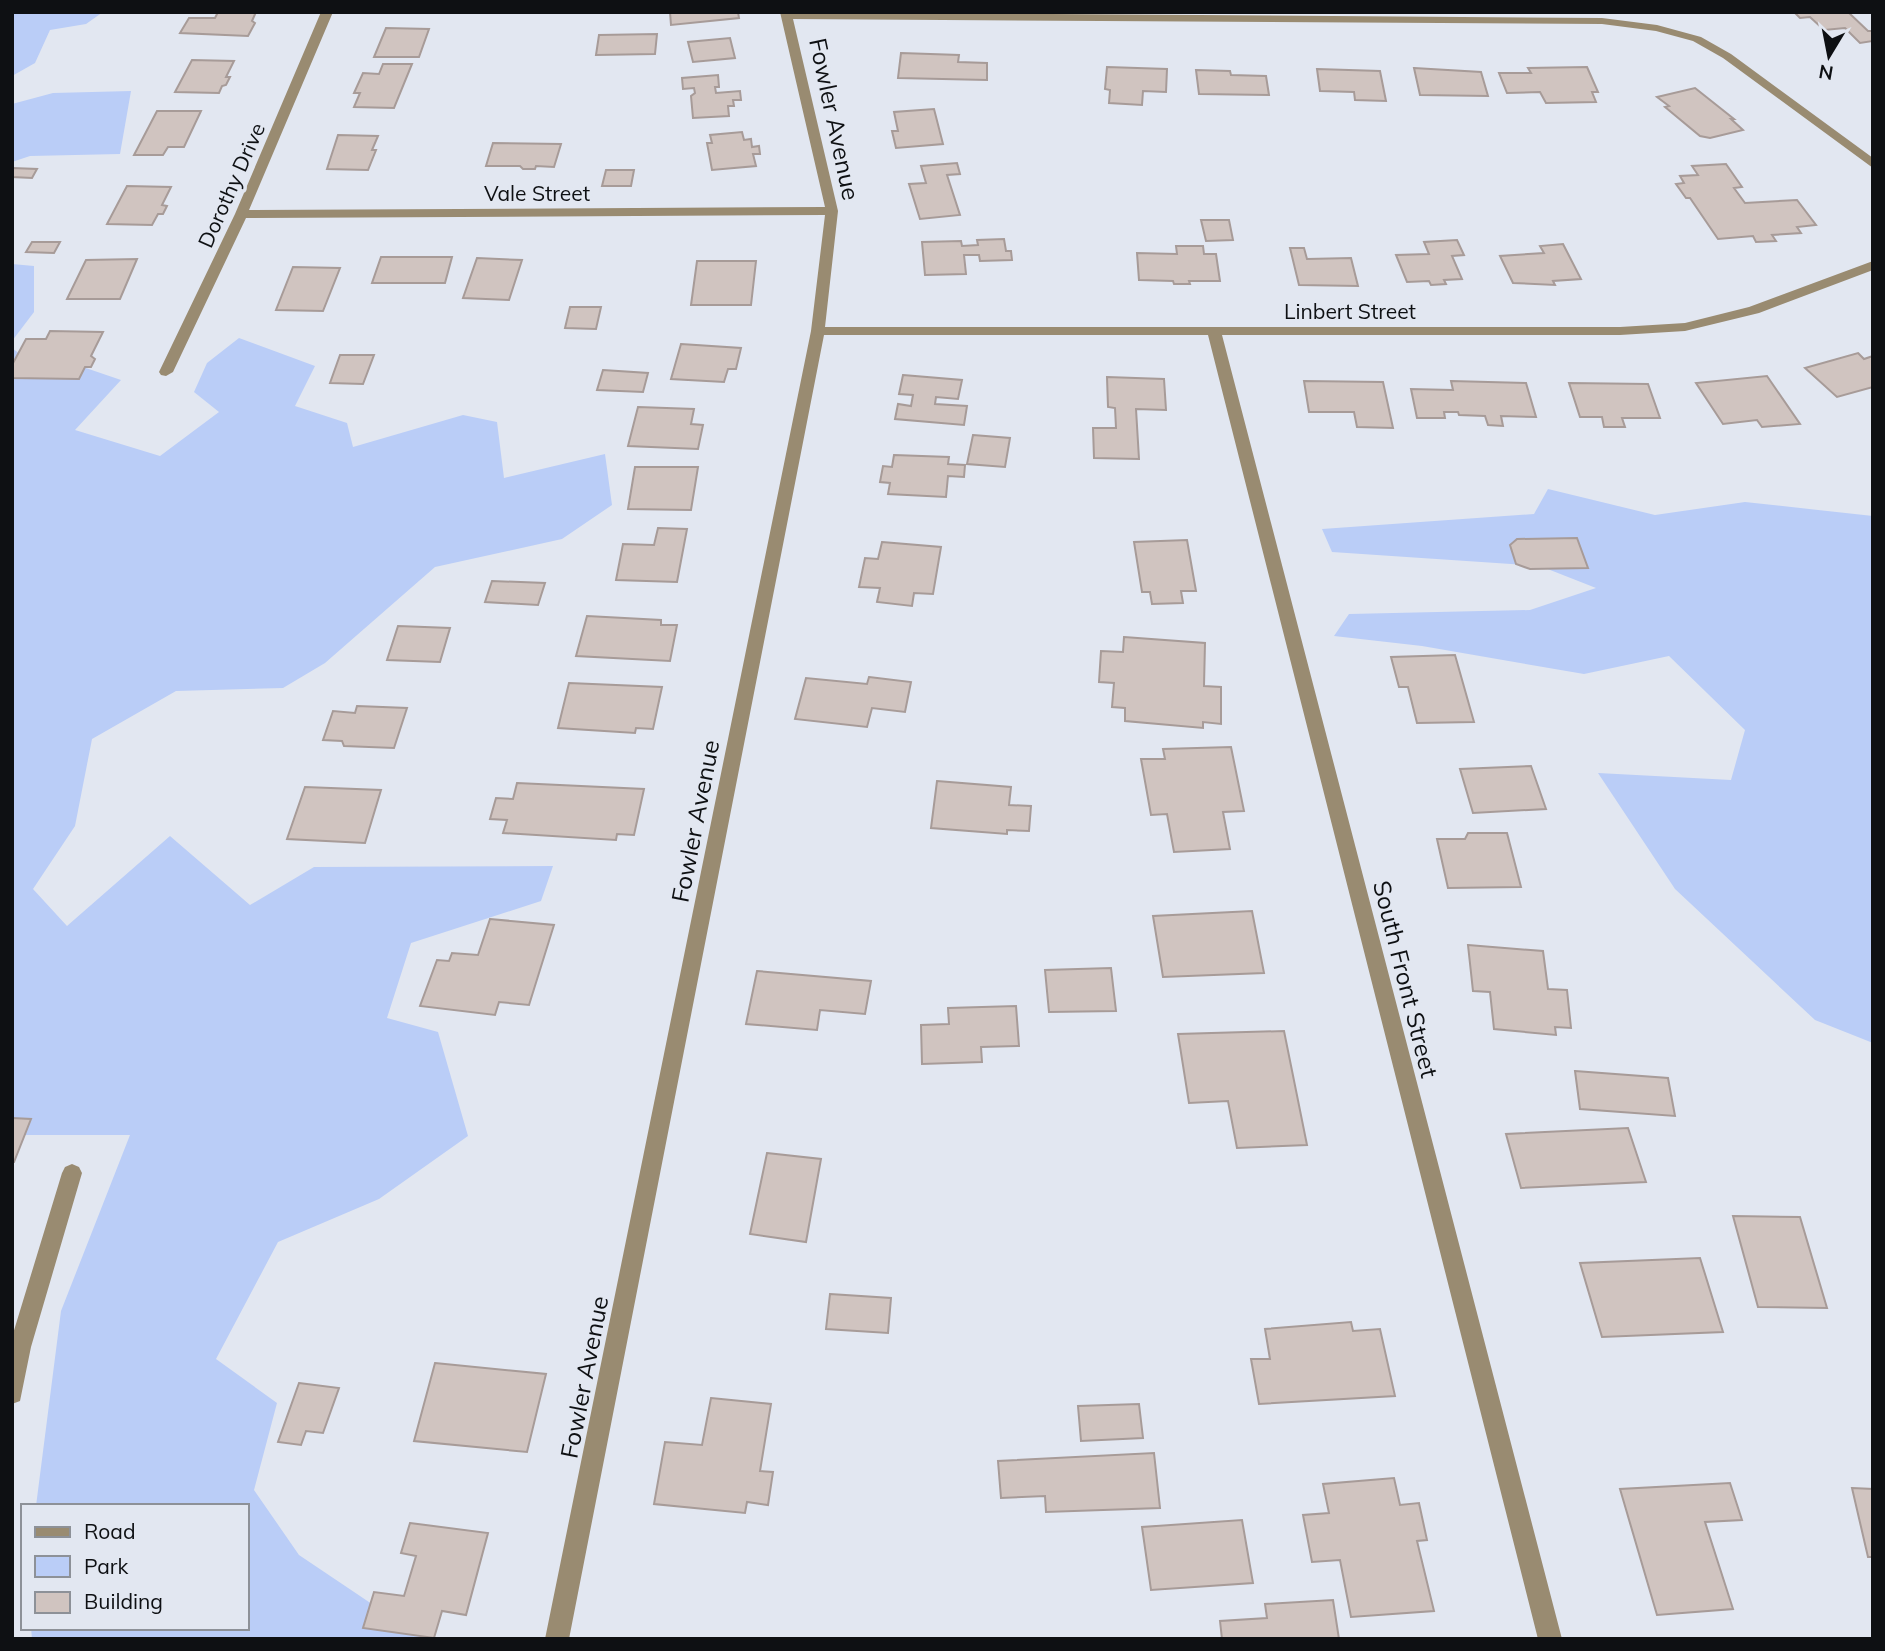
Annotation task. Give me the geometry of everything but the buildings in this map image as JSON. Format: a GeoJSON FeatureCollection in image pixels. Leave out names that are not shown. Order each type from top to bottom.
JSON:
{"type":"FeatureCollection","features":[{"type":"Feature","properties":{"kind":"street","name":"Dorothy Drive"},"geometry":{"type":"LineString","coordinates":[[166,372],[241,214],[327,12]]}},
{"type":"Feature","properties":{"kind":"street"},"geometry":{"type":"LineString","coordinates":[[787,14],[1602,21],[1657,28],[1697,39],[1727,56],[1873,164]]}},
{"type":"Feature","properties":{"kind":"street","name":"Fowler Avenue"},"geometry":{"type":"LineString","coordinates":[[557,1639],[818,331],[832,211],[787,14]]}},
{"type":"Feature","properties":{"kind":"street","name":"Vale Street"},"geometry":{"type":"LineString","coordinates":[[241,214],[832,211]]}},
{"type":"Feature","properties":{"kind":"street","name":"Linbert Street"},"geometry":{"type":"LineString","coordinates":[[818,331],[1620,331],[1685,327],[1754,310],[1873,265]]}},
{"type":"Feature","properties":{"kind":"street","name":"South Front Street"},"geometry":{"type":"LineString","coordinates":[[1214,332],[1550,1639]]}},
{"type":"Feature","properties":{"kind":"street"},"geometry":{"type":"LineString","coordinates":[[12,1394],[20,1347],[72,1173]]}},
{"type":"Feature","properties":{"kind":"green space"},"geometry":{"type":"Polygon","coordinates":[[[12,12],[103,12],[86,24],[50,30],[35,63],[12,76],[12,12]]]}},
{"type":"Feature","properties":{"kind":"green space"},"geometry":{"type":"Polygon","coordinates":[[[131,91],[120,154],[30,156],[12,162],[12,104],[53,93],[131,91]]]}},
{"type":"Feature","properties":{"kind":"green space"},"geometry":{"type":"Polygon","coordinates":[[[12,264],[34,266],[34,312],[12,341],[12,264]]]}},
{"type":"Feature","properties":{"kind":"green space"},"geometry":{"type":"Polygon","coordinates":[[[239,338],[315,366],[295,406],[347,423],[353,447],[463,415],[497,422],[504,478],[605,454],[612,505],[562,539],[435,567],[325,663],[283,688],[176,691],[92,739],[75,826],[33,889],[67,926],[170,836],[250,905],[314,867],[553,866],[541,901],[411,943],[387,1018],[438,1032],[468,1136],[379,1199],[278,1242],[216,1359],[277,1403],[254,1490],[299,1555],[424,1639],[32,1639],[31,1630],[248,1630],[248,1504],[36,1504],[61,1311],[130,1135],[12,1135],[12,348],[41,370],[77,365],[121,380],[75,430],[160,456],[219,412],[194,392],[207,363],[239,338]]]}},
{"type":"Feature","properties":{"kind":"green space"},"geometry":{"type":"Polygon","coordinates":[[[1548,489],[1655,515],[1745,502],[1873,516],[1873,1043],[1815,1020],[1675,889],[1598,773],[1731,780],[1745,730],[1669,656],[1584,674],[1422,646],[1334,636],[1349,614],[1530,610],[1596,588],[1540,566],[1332,552],[1322,529],[1534,514],[1548,489]]]}}]}
